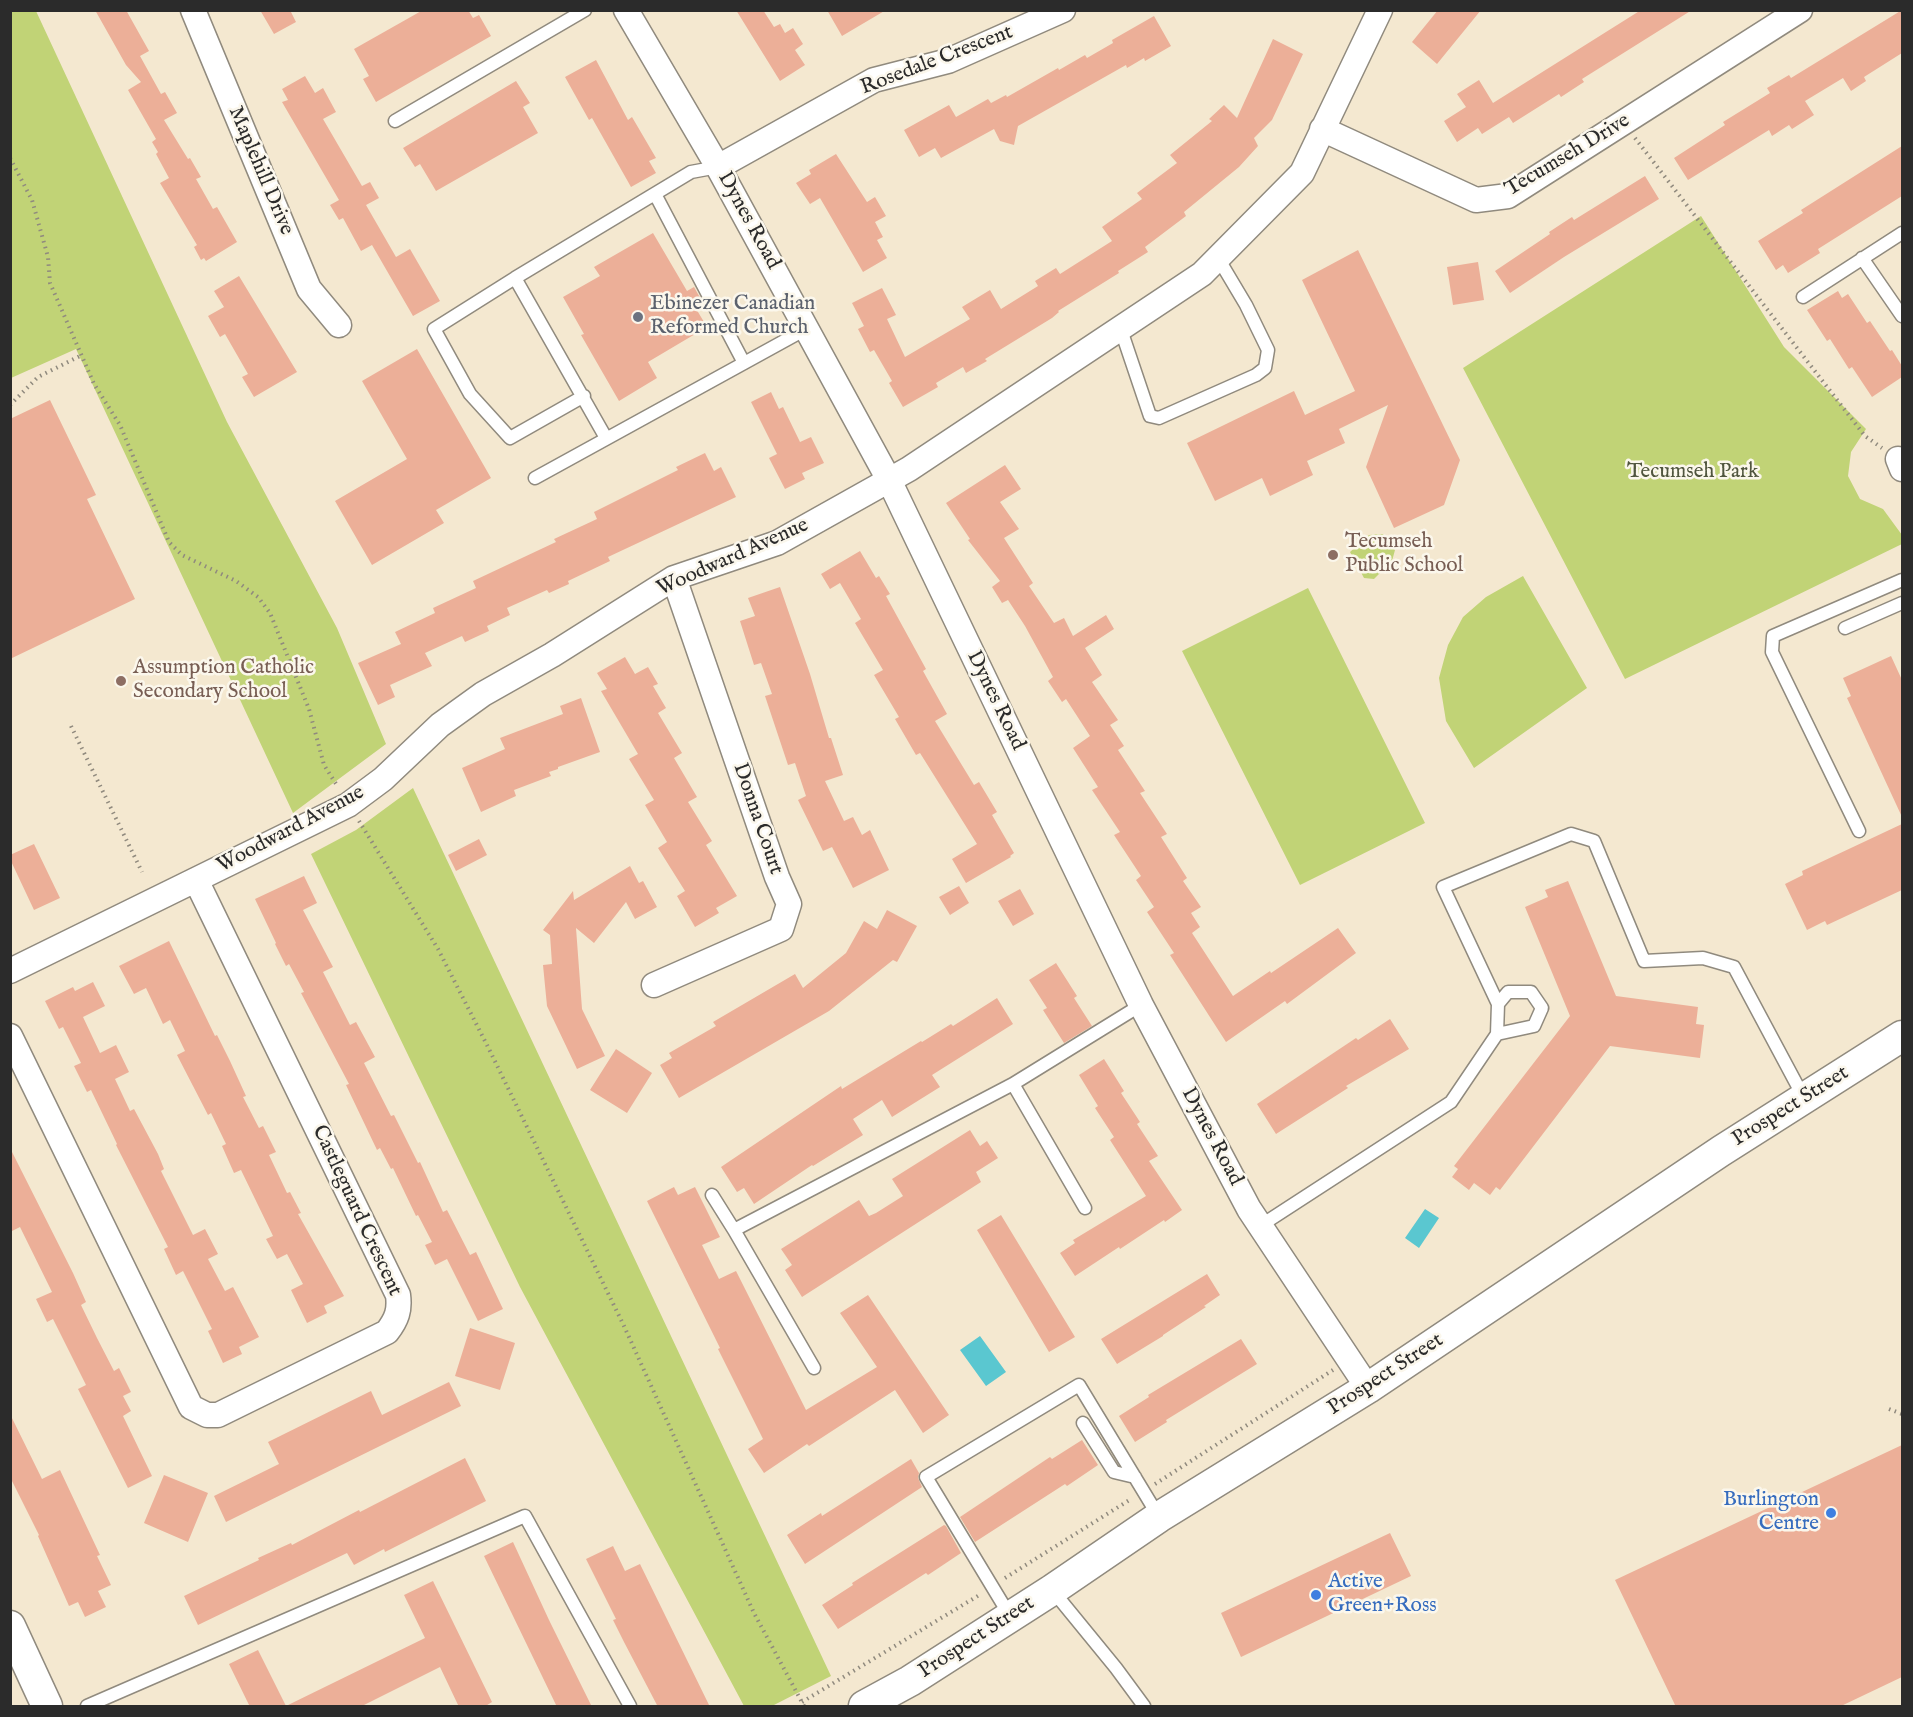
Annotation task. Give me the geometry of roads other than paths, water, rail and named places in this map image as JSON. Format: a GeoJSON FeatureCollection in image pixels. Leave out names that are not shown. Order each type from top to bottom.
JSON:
{"type":"FeatureCollection","features":[{"type":"Feature","properties":{"kind":"street","name":"Maplehill Drive"},"geometry":{"type":"LineString","coordinates":[[193,10],[309,289],[339,326]]}},
{"type":"Feature","properties":{"kind":"street","name":"Dynes Road"},"geometry":{"type":"LineString","coordinates":[[627,10],[718,167],[889,480],[1141,1005],[1249,1209],[1368,1388]]}},
{"type":"Feature","properties":{"kind":"street","name":"Rosedale Crescent"},"geometry":{"type":"LineString","coordinates":[[718,167],[874,80],[948,61],[1063,10]]}},
{"type":"Feature","properties":{"kind":"street","name":"Woodward Avenue"},"geometry":{"type":"LineString","coordinates":[[10,971],[348,805],[383,779],[440,725],[483,694],[552,655],[674,578],[777,543],[909,469],[1202,274],[1302,173],[1380,10]]}},
{"type":"Feature","properties":{"kind":"street","name":"Tecumseh Drive"},"geometry":{"type":"LineString","coordinates":[[1322,129],[1476,200],[1508,196],[1800,10]]}},
{"type":"Feature","properties":{"kind":"street","name":"Donna Court"},"geometry":{"type":"LineString","coordinates":[[654,985],[781,929],[789,904],[777,877],[674,578]]}},
{"type":"Feature","properties":{"kind":"street","name":"Castleguard Crescent"},"geometry":{"type":"LineString","coordinates":[[10,1036],[191,1407],[207,1415],[218,1415],[387,1332],[400,1308],[399,1295],[196,880]]}},
{"type":"Feature","properties":{"kind":"street","name":"Prospect Street"},"geometry":{"type":"LineString","coordinates":[[864,1707],[910,1681],[1053,1590],[1159,1517],[1368,1388],[1721,1151],[1902,1036]]}},
{"type":"Feature","properties":{"kind":"street"},"geometry":{"type":"LineString","coordinates":[[10,1626],[47,1707]]}},
{"type":"Feature","properties":{"kind":"lane"},"geometry":{"type":"LineString","coordinates":[[395,121],[585,10]]}},
{"type":"Feature","properties":{"kind":"lane"},"geometry":{"type":"LineString","coordinates":[[584,396],[510,438],[470,394],[434,329],[692,172],[718,167]]}},
{"type":"Feature","properties":{"kind":"lane"},"geometry":{"type":"LineString","coordinates":[[655,194],[744,363]]}},
{"type":"Feature","properties":{"kind":"lane"},"geometry":{"type":"LineString","coordinates":[[1803,297],[1902,233]]}},
{"type":"Feature","properties":{"kind":"lane"},"geometry":{"type":"LineString","coordinates":[[1121,330],[1150,416],[1159,418],[1256,375],[1265,368],[1268,350],[1246,305],[1218,258]]}},
{"type":"Feature","properties":{"kind":"lane"},"geometry":{"type":"LineString","coordinates":[[1862,258],[1902,316]]}},
{"type":"Feature","properties":{"kind":"lane"},"geometry":{"type":"LineString","coordinates":[[515,278],[606,438]]}},
{"type":"Feature","properties":{"kind":"lane"},"geometry":{"type":"LineString","coordinates":[[536,478],[806,329]]}},
{"type":"Feature","properties":{"kind":"lane"},"geometry":{"type":"LineString","coordinates":[[1859,831],[1772,652],[1773,636],[1902,580]]}},
{"type":"Feature","properties":{"kind":"lane"},"geometry":{"type":"LineString","coordinates":[[1845,628],[1902,603]]}},
{"type":"Feature","properties":{"kind":"lane"},"geometry":{"type":"LineString","coordinates":[[1260,1226],[1451,1102],[1497,1034],[1498,1004],[1443,887],[1571,834],[1594,841],[1644,962],[1704,958],[1734,967],[1804,1099]]}},
{"type":"Feature","properties":{"kind":"lane"},"geometry":{"type":"LineString","coordinates":[[1497,1034],[1534,1026],[1542,1008],[1530,992],[1509,992],[1498,1004]]}},
{"type":"Feature","properties":{"kind":"lane"},"geometry":{"type":"LineString","coordinates":[[734,1230],[1013,1084],[1141,1005]]}},
{"type":"Feature","properties":{"kind":"lane"},"geometry":{"type":"LineString","coordinates":[[1013,1084],[1085,1208]]}},
{"type":"Feature","properties":{"kind":"lane"},"geometry":{"type":"LineString","coordinates":[[711,1195],[734,1230],[814,1368]]}},
{"type":"Feature","properties":{"kind":"lane"},"geometry":{"type":"LineString","coordinates":[[1010,1617],[926,1477],[1079,1385],[1159,1517]]}},
{"type":"Feature","properties":{"kind":"lane"},"geometry":{"type":"LineString","coordinates":[[1083,1423],[1114,1472],[1135,1477]]}},
{"type":"Feature","properties":{"kind":"lane"},"geometry":{"type":"LineString","coordinates":[[87,1707],[110,1702],[525,1516],[630,1707]]}},
{"type":"Feature","properties":{"kind":"lane"},"geometry":{"type":"LineString","coordinates":[[1053,1590],[1116,1668],[1144,1707]]}},
{"type":"Feature","properties":{"kind":"water"},"geometry":{"type":"Polygon","coordinates":[[[1425,1209],[1439,1218],[1419,1248],[1405,1238],[1425,1209]]]}},
{"type":"Feature","properties":{"kind":"water"},"geometry":{"type":"Polygon","coordinates":[[[980,1336],[1006,1372],[986,1386],[960,1350],[980,1336]]]}},
{"type":"Feature","properties":{"kind":"place","name":"Ebinezer Canadian Reformed Church"},"geometry":{"type":"Point","coordinates":[638,317]}},
{"type":"Feature","properties":{"kind":"place","name":"Tecumseh Public School"},"geometry":{"type":"Point","coordinates":[1333,555]}},
{"type":"Feature","properties":{"kind":"place","name":"Assumption Catholic Secondary School"},"geometry":{"type":"Point","coordinates":[121,681]}},
{"type":"Feature","properties":{"kind":"place","name":"Burlington Centre"},"geometry":{"type":"Point","coordinates":[1831,1513]}},
{"type":"Feature","properties":{"kind":"place","name":"Active Green+Ross"},"geometry":{"type":"Point","coordinates":[1316,1595]}},
{"type":"Feature","properties":{"kind":"park label","name":"Tecumseh Park"},"geometry":{"type":"Point","coordinates":[1693,473]}}]}
